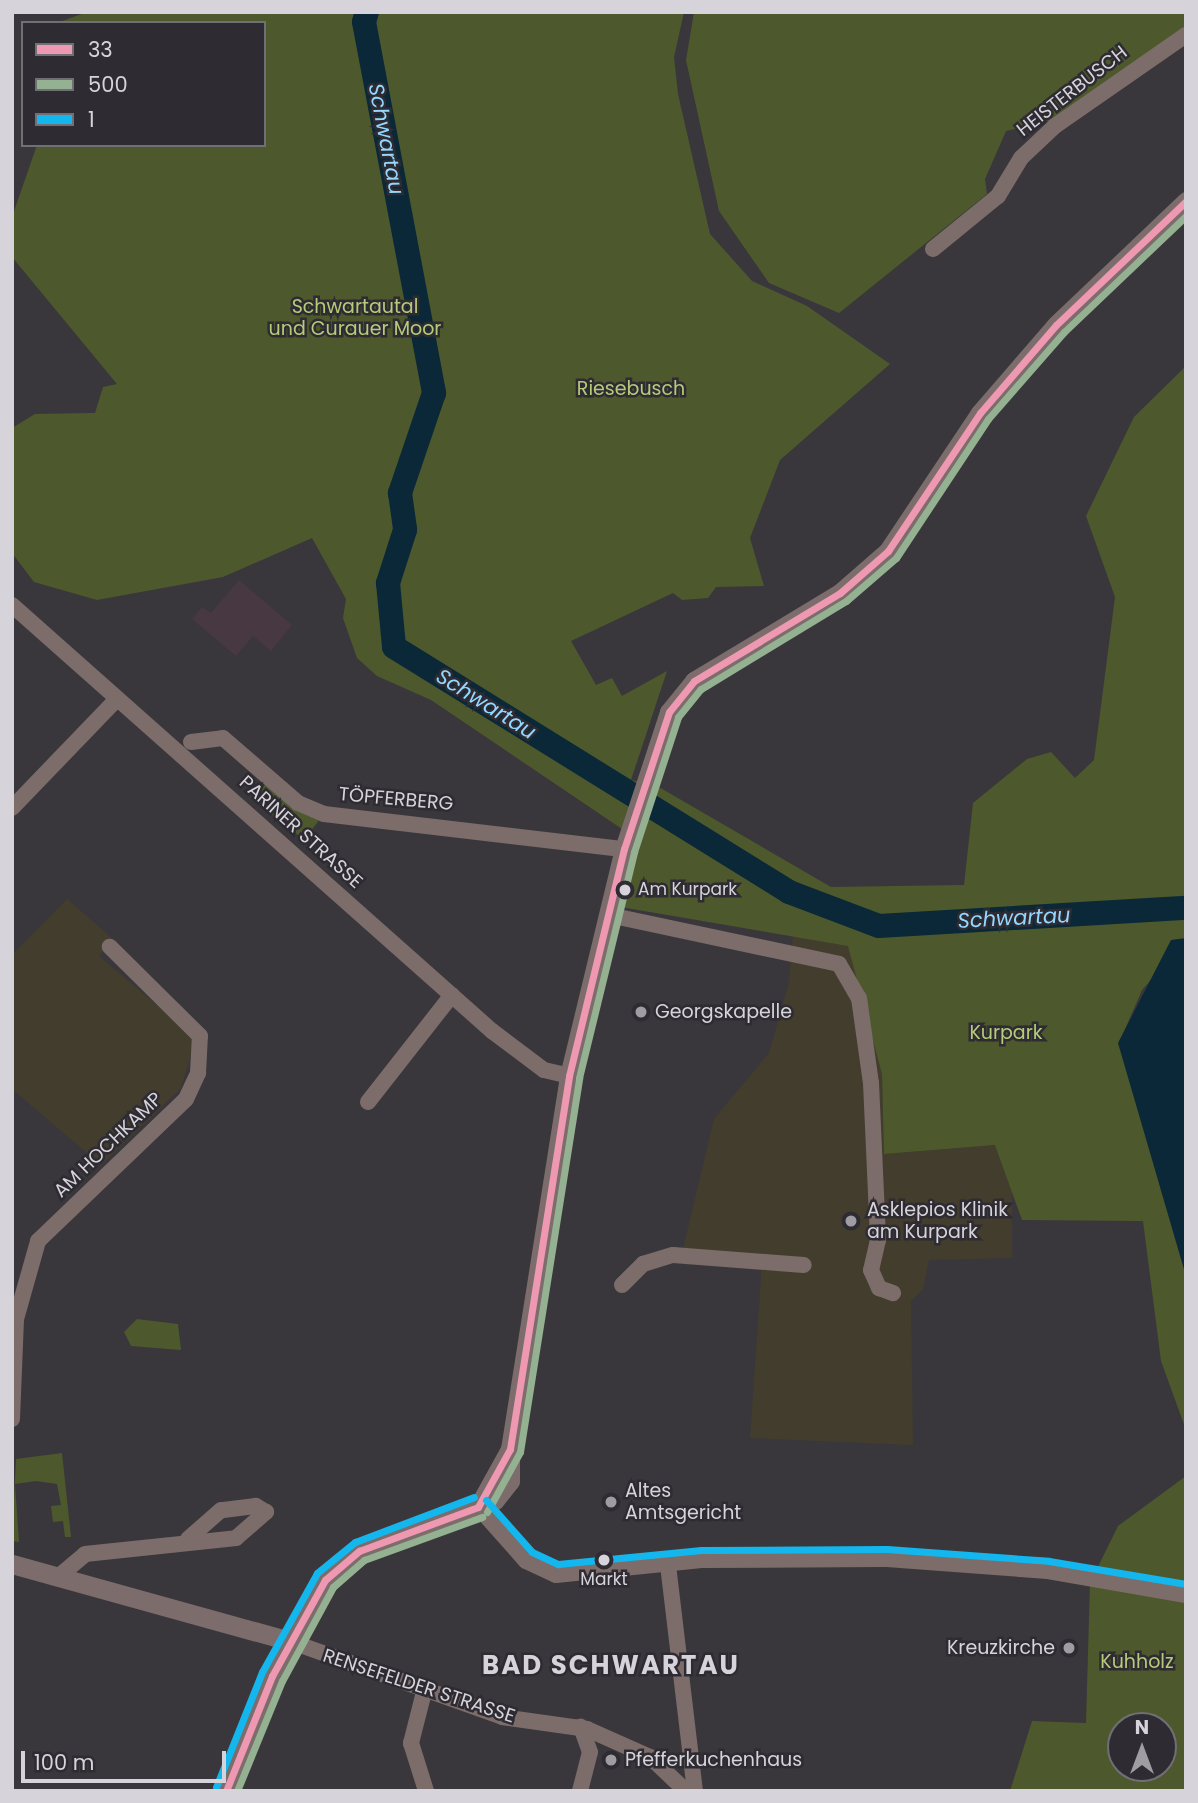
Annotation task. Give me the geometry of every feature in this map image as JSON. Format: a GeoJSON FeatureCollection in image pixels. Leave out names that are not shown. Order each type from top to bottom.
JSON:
{"type":"FeatureCollection","features":[{"type":"Feature","properties":{"kind":"main road"},"geometry":{"type":"LineString","coordinates":[[226,1791],[289,1641],[325,1580],[359,1551],[478,1507],[510,1449],[569,1076],[632,818],[658,734],[694,681],[840,593],[888,551],[981,413],[1056,325],[1186,201]]}},
{"type":"Feature","properties":{"kind":"main road","name":"RENSEFELDER STRASSE"},"geometry":{"type":"LineString","coordinates":[[12,1564],[289,1641]]}},
{"type":"Feature","properties":{"kind":"street","name":"HEISTERBUSCH"},"geometry":{"type":"LineString","coordinates":[[933,249],[998,196],[1021,158],[1055,126],[1186,35]]}},
{"type":"Feature","properties":{"kind":"street","name":"PARINER STRASSE"},"geometry":{"type":"LineString","coordinates":[[12,605],[452,995],[544,1070],[569,1076]]}},
{"type":"Feature","properties":{"kind":"street"},"geometry":{"type":"LineString","coordinates":[[12,808],[117,699]]}},
{"type":"Feature","properties":{"kind":"street","name":"TÖPFERBERG"},"geometry":{"type":"LineString","coordinates":[[191,742],[223,738],[298,803],[324,814],[624,849]]}},
{"type":"Feature","properties":{"kind":"street"},"geometry":{"type":"LineString","coordinates":[[609,915],[839,964],[859,998],[878,1249],[871,1270],[879,1287],[893,1293]]}},
{"type":"Feature","properties":{"kind":"street","name":"AM HOCHKAMP"},"geometry":{"type":"LineString","coordinates":[[12,1419],[14,1319],[38,1241],[186,1099],[198,1073],[201,1036],[110,947]]}},
{"type":"Feature","properties":{"kind":"street"},"geometry":{"type":"LineString","coordinates":[[368,1102],[452,995]]}},
{"type":"Feature","properties":{"kind":"street"},"geometry":{"type":"LineString","coordinates":[[622,1285],[643,1264],[673,1255],[804,1265]]}},
{"type":"Feature","properties":{"kind":"street"},"geometry":{"type":"LineString","coordinates":[[478,1507],[526,1561],[555,1575],[668,1565],[887,1559],[1048,1571],[1186,1595]]}},
{"type":"Feature","properties":{"kind":"street"},"geometry":{"type":"LineString","coordinates":[[58,1577],[85,1554],[188,1539]]}},
{"type":"Feature","properties":{"kind":"street"},"geometry":{"type":"LineString","coordinates":[[668,1565],[695,1791]]}},
{"type":"Feature","properties":{"kind":"street","name":"RENSEFELDER STRASSE"},"geometry":{"type":"LineString","coordinates":[[289,1641],[424,1692],[502,1717],[581,1727]]}},
{"type":"Feature","properties":{"kind":"street"},"geometry":{"type":"LineString","coordinates":[[424,1692],[411,1743],[426,1791]]}},
{"type":"Feature","properties":{"kind":"street"},"geometry":{"type":"LineString","coordinates":[[580,1791],[590,1752],[581,1727]]}},
{"type":"Feature","properties":{"kind":"street"},"geometry":{"type":"LineString","coordinates":[[581,1727],[650,1757],[686,1791]]}},
{"type":"Feature","properties":{"kind":"shaded area"},"geometry":{"type":"Polygon","coordinates":[[[239,580],[292,625],[271,651],[253,636],[236,656],[192,619],[202,607],[211,613],[239,580]]]}},
{"type":"Feature","properties":{"kind":"shaded area"},"geometry":{"type":"Polygon","coordinates":[[[67,899],[113,939],[99,956],[196,1038],[181,1088],[101,1165],[12,1089],[12,955],[67,899]]]}},
{"type":"Feature","properties":{"kind":"shaded area","name":"Asklepios Klinik am Kurpark"},"geometry":{"type":"Polygon","coordinates":[[[793,935],[848,946],[855,958],[882,1074],[884,1154],[995,1145],[1012,1185],[1012,1258],[929,1260],[923,1289],[911,1301],[913,1445],[750,1438],[762,1263],[681,1257],[714,1119],[769,1053],[789,982],[793,935]]]}},
{"type":"Feature","properties":{"kind":"green space","name":"Schwartautal und Curauer Moor"},"geometry":{"type":"Polygon","coordinates":[[[87,12],[684,12],[674,57],[678,94],[710,234],[752,281],[807,306],[890,364],[780,460],[750,538],[764,586],[716,587],[708,598],[682,600],[673,593],[571,641],[596,685],[612,678],[622,696],[667,671],[631,780],[657,786],[831,887],[964,885],[973,803],[1027,759],[1051,752],[1075,778],[1094,760],[1115,597],[1086,516],[1134,417],[1186,366],[1186,941],[1142,990],[1119,1043],[1186,1276],[1186,1430],[1161,1361],[1143,1221],[1022,1220],[995,1145],[884,1154],[882,1074],[848,946],[609,905],[625,831],[431,700],[377,676],[357,658],[343,618],[346,599],[312,538],[223,577],[97,600],[34,582],[12,553],[12,428],[35,414],[95,413],[103,387],[117,384],[12,257],[12,217],[36,147],[266,147],[266,21],[62,21],[87,12]]]}},
{"type":"Feature","properties":{"kind":"green space"},"geometry":{"type":"Polygon","coordinates":[[[694,12],[1186,12],[1186,27],[1053,120],[1006,131],[985,179],[987,194],[839,313],[769,283],[719,211],[686,60],[694,12]]]}},
{"type":"Feature","properties":{"kind":"green space"},"geometry":{"type":"Polygon","coordinates":[[[266,783],[323,815],[304,840],[254,800],[266,783]]]}},
{"type":"Feature","properties":{"kind":"green space"},"geometry":{"type":"Polygon","coordinates":[[[137,1319],[178,1324],[181,1350],[131,1346],[124,1332],[137,1319]]]}},
{"type":"Feature","properties":{"kind":"green space"},"geometry":{"type":"Polygon","coordinates":[[[62,1453],[71,1537],[65,1537],[63,1521],[53,1522],[51,1506],[61,1505],[57,1484],[36,1481],[15,1484],[19,1542],[12,1541],[16,1459],[62,1453]]]}},
{"type":"Feature","properties":{"kind":"green space","name":"Kuhholz"},"geometry":{"type":"Polygon","coordinates":[[[1186,1476],[1186,1791],[1010,1791],[1032,1721],[1086,1723],[1090,1583],[1118,1526],[1186,1476]]]}},
{"type":"Feature","properties":{"kind":"water"},"geometry":{"type":"Polygon","coordinates":[[[1186,938],[1186,1276],[1118,1043],[1171,940],[1186,938]]]}},
{"type":"Feature","properties":{"kind":"waterway","name":"Schwartau"},"geometry":{"type":"LineString","coordinates":[[367,12],[364,22],[434,393],[400,493],[405,530],[388,583],[394,647],[789,892],[879,926],[1186,908]]}},
{"type":"Feature","properties":{"kind":"transit line","name":"33"},"geometry":{"type":"LineString","coordinates":[[478,1507],[510,1449],[569,1076],[624,849],[669,712],[694,681],[840,593],[888,551],[980,413],[1056,325],[1186,201]]}},
{"type":"Feature","properties":{"kind":"transit line","name":"500"},"geometry":{"type":"LineString","coordinates":[[487,1512],[520,1452],[579,1078],[634,852],[678,717],[701,689],[846,601],[896,558],[988,419],[1064,332],[1186,216]]}},
{"type":"Feature","properties":{"kind":"transit line","name":"1"},"geometry":{"type":"LineString","coordinates":[[216,1787],[262,1672],[317,1573],[355,1542],[474,1497]]}},
{"type":"Feature","properties":{"kind":"transit line","name":"1"},"geometry":{"type":"LineString","coordinates":[[486,1500],[532,1552],[558,1564],[701,1550],[887,1549],[1049,1561],[1186,1584]]}},
{"type":"Feature","properties":{"kind":"transit line","name":"33"},"geometry":{"type":"LineString","coordinates":[[226,1791],[272,1676],[325,1580],[359,1551],[478,1507]]}},
{"type":"Feature","properties":{"kind":"transit line","name":"500"},"geometry":{"type":"LineString","coordinates":[[237,1791],[282,1681],[333,1587],[364,1560],[482,1517]]}},
{"type":"Feature","properties":{"kind":"place","name":"Am Kurpark"},"geometry":{"type":"Point","coordinates":[625,890]}},
{"type":"Feature","properties":{"kind":"place","name":"Georgskapelle"},"geometry":{"type":"Point","coordinates":[641,1012]}},
{"type":"Feature","properties":{"kind":"place","name":"Asklepios Klinik am Kurpark"},"geometry":{"type":"Point","coordinates":[851,1221]}},
{"type":"Feature","properties":{"kind":"place","name":"Altes Amtsgericht"},"geometry":{"type":"Point","coordinates":[611,1502]}},
{"type":"Feature","properties":{"kind":"place","name":"Markt"},"geometry":{"type":"Point","coordinates":[604,1560]}},
{"type":"Feature","properties":{"kind":"place","name":"Kreuzkirche"},"geometry":{"type":"Point","coordinates":[1069,1648]}},
{"type":"Feature","properties":{"kind":"place","name":"Pfefferkuchenhaus"},"geometry":{"type":"Point","coordinates":[611,1760]}},
{"type":"Feature","properties":{"kind":"district","name":"BAD SCHWARTAU"},"geometry":{"type":"Point","coordinates":[611,1666]}},
{"type":"Feature","properties":{"kind":"park label","name":"Riesebusch"},"geometry":{"type":"Point","coordinates":[631,389]}},
{"type":"Feature","properties":{"kind":"park label","name":"Kurpark"},"geometry":{"type":"Point","coordinates":[1006,1033]}}]}
